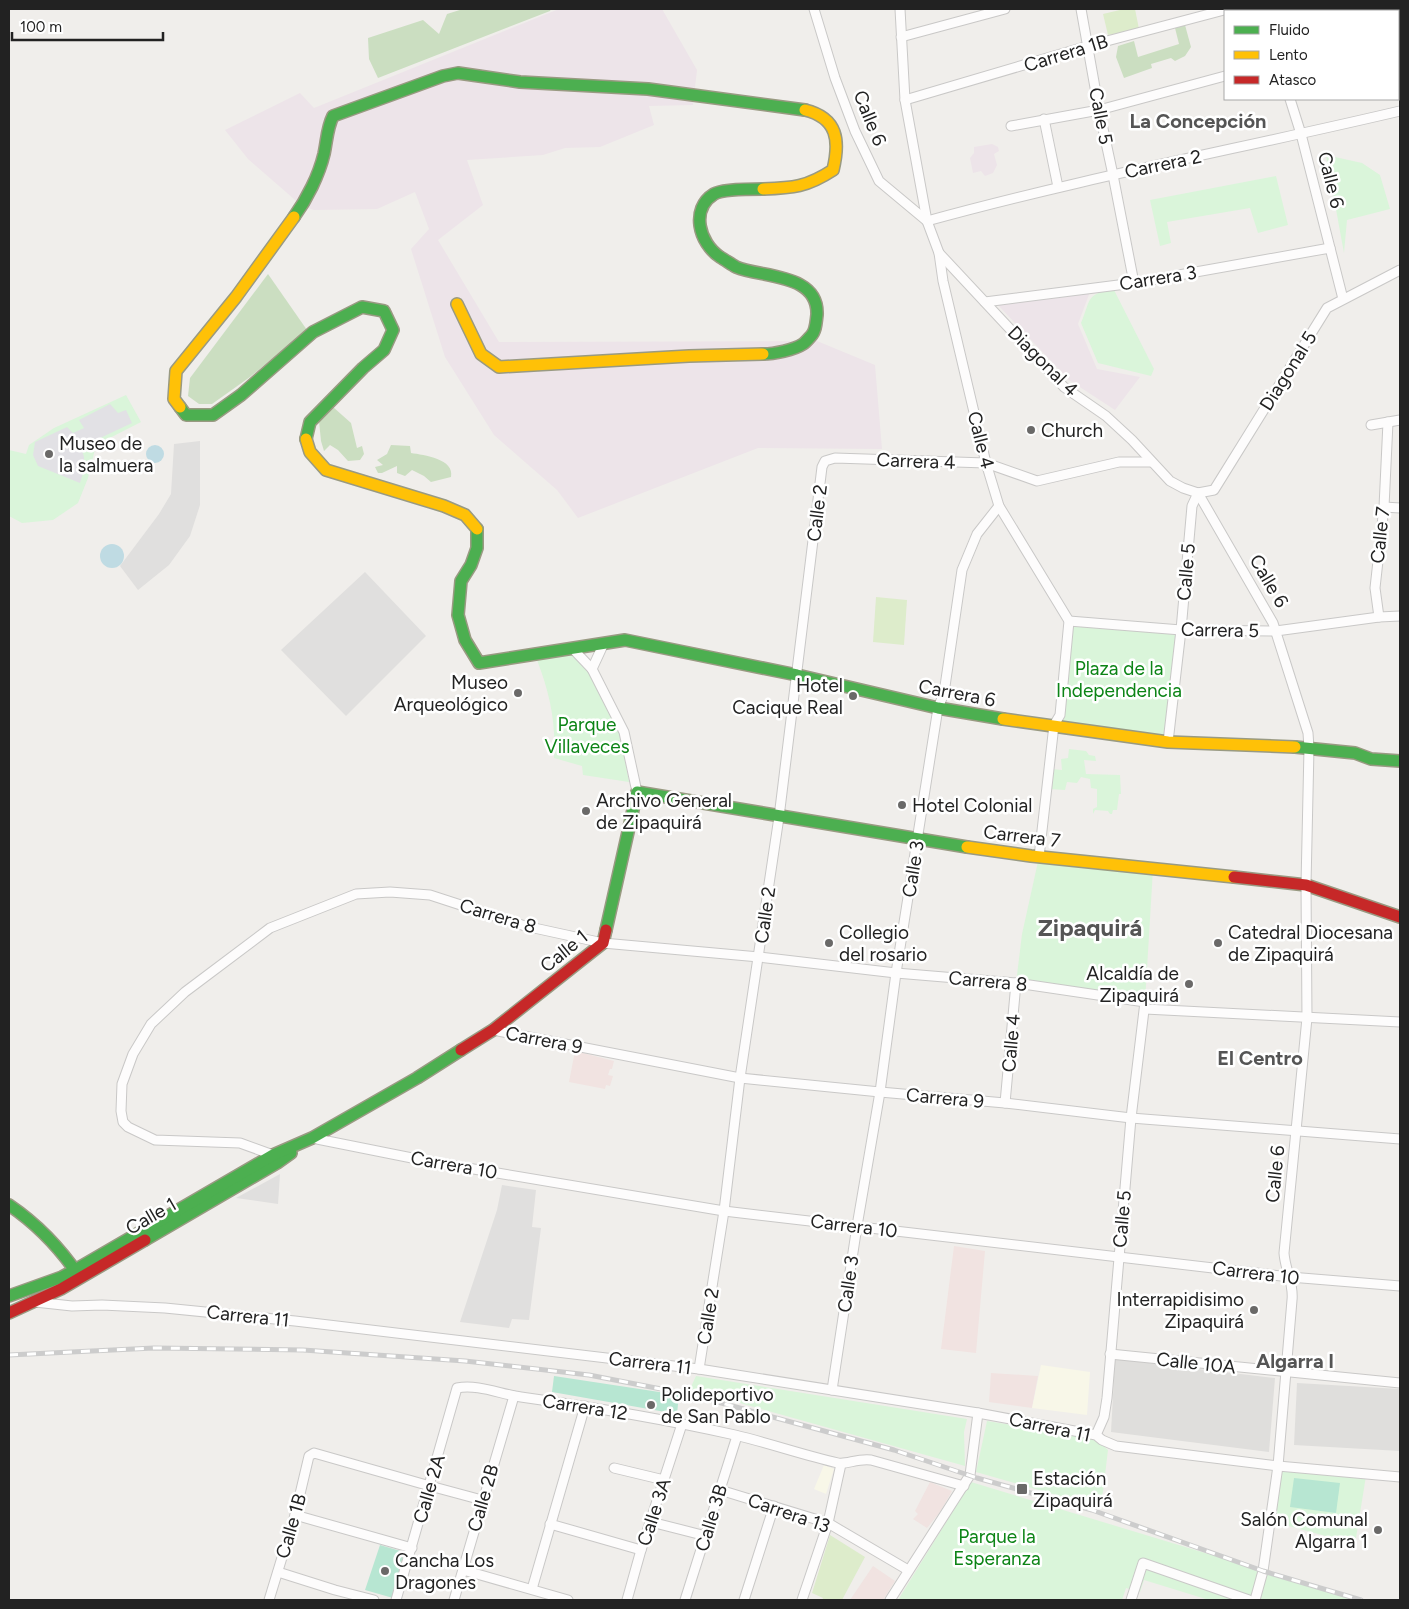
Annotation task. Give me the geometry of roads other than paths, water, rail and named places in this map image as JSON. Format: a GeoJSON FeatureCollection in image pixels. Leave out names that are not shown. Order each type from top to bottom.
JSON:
{"type":"FeatureCollection","features":[{"type":"Feature","properties":{"kind":"street","name":"Calle 6"},"geometry":{"type":"LineString","coordinates":[[814,9],[835,78],[855,132],[879,181],[927,221]]}},
{"type":"Feature","properties":{"kind":"street","name":"Calle 4"},"geometry":{"type":"LineString","coordinates":[[900,9],[905,100],[927,221],[939,253],[943,281],[986,463],[999,506],[1069,621]]}},
{"type":"Feature","properties":{"kind":"street"},"geometry":{"type":"LineString","coordinates":[[901,37],[1004,9]]}},
{"type":"Feature","properties":{"kind":"street","name":"Calle 5"},"geometry":{"type":"LineString","coordinates":[[1081,9],[1099,110],[1134,283]]}},
{"type":"Feature","properties":{"kind":"street","name":"Carrera 1B"},"geometry":{"type":"LineString","coordinates":[[905,100],[1088,46],[1224,10]]}},
{"type":"Feature","properties":{"kind":"street","name":"Carrera 6"},"geometry":{"type":"LineString","coordinates":[[457,304],[481,354],[499,367],[689,356],[773,354],[803,344],[815,332],[817,312],[812,295],[800,284],[784,278],[737,267],[718,256],[706,244],[698,220],[702,205],[715,193],[744,189],[793,188],[816,181],[833,170],[838,150],[836,134],[825,118],[807,110],[648,89],[520,82],[458,72],[442,76],[334,116],[328,126],[320,168],[302,206],[236,297],[176,372],[174,399],[186,415],[213,415],[241,395],[312,332],[362,308],[384,311],[393,330],[384,350],[363,368],[310,422],[306,437],[310,452],[326,470],[444,506],[465,515],[477,529],[478,548],[472,565],[461,581],[458,615],[465,640],[479,663],[624,640],[797,675],[938,708],[1004,720],[1054,725],[1168,742],[1309,748]]}},
{"type":"Feature","properties":{"kind":"street"},"geometry":{"type":"LineString","coordinates":[[1011,126],[1099,110],[1224,76]]}},
{"type":"Feature","properties":{"kind":"street","name":"Calle 6"},"geometry":{"type":"LineString","coordinates":[[1290,100],[1301,134],[1343,299]]}},
{"type":"Feature","properties":{"kind":"street","name":"Carrera 2"},"geometry":{"type":"LineString","coordinates":[[927,221],[1058,187],[1400,111]]}},
{"type":"Feature","properties":{"kind":"street"},"geometry":{"type":"LineString","coordinates":[[1044,119],[1058,187]]}},
{"type":"Feature","properties":{"kind":"street","name":"Carrera 3"},"geometry":{"type":"LineString","coordinates":[[985,302],[1134,283],[1330,248]]}},
{"type":"Feature","properties":{"kind":"street","name":"Diagonal 4"},"geometry":{"type":"LineString","coordinates":[[939,253],[1064,387],[1106,416],[1132,440],[1151,462]]}},
{"type":"Feature","properties":{"kind":"street","name":"Diagonal 5"},"geometry":{"type":"LineString","coordinates":[[1198,493],[1214,490],[1327,308],[1400,270]]}},
{"type":"Feature","properties":{"kind":"street"},"geometry":{"type":"LineString","coordinates":[[1370,426],[1400,420]]}},
{"type":"Feature","properties":{"kind":"street","name":"Calle 7"},"geometry":{"type":"LineString","coordinates":[[1379,617],[1375,588],[1384,507],[1388,422]]}},
{"type":"Feature","properties":{"kind":"street","name":"Carrera 4"},"geometry":{"type":"LineString","coordinates":[[826,461],[835,458],[986,463],[1037,481],[1119,462],[1151,462]]}},
{"type":"Feature","properties":{"kind":"street","name":"Calle 2"},"geometry":{"type":"LineString","coordinates":[[699,1369],[724,1211],[740,1078],[779,818],[822,467],[826,461]]}},
{"type":"Feature","properties":{"kind":"street"},"geometry":{"type":"LineString","coordinates":[[1151,462],[1170,481],[1198,493]]}},
{"type":"Feature","properties":{"kind":"street","name":"Calle 6"},"geometry":{"type":"LineString","coordinates":[[1198,493],[1273,623],[1308,733],[1309,748],[1306,884],[1307,1018],[1284,1253],[1286,1269],[1290,1277],[1293,1293],[1278,1466],[1263,1571],[1255,1600]]}},
{"type":"Feature","properties":{"kind":"street","name":"Calle 5"},"geometry":{"type":"LineString","coordinates":[[1168,742],[1181,630],[1192,506],[1198,493]]}},
{"type":"Feature","properties":{"kind":"street","name":"Calle 3"},"geometry":{"type":"LineString","coordinates":[[832,1390],[880,1092],[896,973],[938,708],[944,693],[962,570],[977,534],[999,506]]}},
{"type":"Feature","properties":{"kind":"street"},"geometry":{"type":"LineString","coordinates":[[1384,507],[1400,508]]}},
{"type":"Feature","properties":{"kind":"street","name":"Carrera 5"},"geometry":{"type":"LineString","coordinates":[[1069,621],[1181,630],[1276,631],[1379,617],[1400,616]]}},
{"type":"Feature","properties":{"kind":"street"},"geometry":{"type":"LineString","coordinates":[[1039,856],[1054,725],[1060,715],[1069,621]]}},
{"type":"Feature","properties":{"kind":"street"},"geometry":{"type":"LineString","coordinates":[[592,669],[604,644]]}},
{"type":"Feature","properties":{"kind":"street","name":"Calle 1"},"geometry":{"type":"LineString","coordinates":[[9,1314],[35,1302],[61,1283],[277,1163],[309,1140],[417,1078],[492,1030],[603,943],[638,792],[624,732],[592,669],[572,648]]}},
{"type":"Feature","properties":{"kind":"street"},"geometry":{"type":"LineString","coordinates":[[1309,748],[1355,753],[1372,759],[1400,761]]}},
{"type":"Feature","properties":{"kind":"street","name":"Carrera 7"},"geometry":{"type":"LineString","coordinates":[[638,792],[779,818],[918,840],[1039,856],[1306,884],[1400,917]]}},
{"type":"Feature","properties":{"kind":"street","name":"Carrera 8"},"geometry":{"type":"LineString","coordinates":[[273,1155],[240,1143],[155,1140],[128,1127],[123,1122],[121,1111],[122,1084],[133,1054],[152,1024],[185,992],[270,928],[356,894],[390,892],[430,895],[525,926],[603,943],[759,957],[896,973],[1016,983],[1145,1005],[1307,1018],[1400,1022]]}},
{"type":"Feature","properties":{"kind":"street","name":"Calle 4"},"geometry":{"type":"LineString","coordinates":[[1005,1103],[1016,983]]}},
{"type":"Feature","properties":{"kind":"street","name":"Calle 5"},"geometry":{"type":"LineString","coordinates":[[1096,1435],[1104,1417],[1131,1118],[1145,1005]]}},
{"type":"Feature","properties":{"kind":"street","name":"Carrera 9"},"geometry":{"type":"LineString","coordinates":[[492,1030],[740,1078],[1005,1103],[1131,1118],[1400,1139]]}},
{"type":"Feature","properties":{"kind":"street","name":"Calle 1"},"geometry":{"type":"LineString","coordinates":[[78,1274],[273,1155],[309,1140]]}},
{"type":"Feature","properties":{"kind":"street","name":"Carrera 10"},"geometry":{"type":"LineString","coordinates":[[309,1140],[724,1211],[1290,1277],[1400,1286]]}},
{"type":"Feature","properties":{"kind":"street"},"geometry":{"type":"LineString","coordinates":[[9,1206],[24,1215],[41,1230],[78,1274]]}},
{"type":"Feature","properties":{"kind":"street"},"geometry":{"type":"LineString","coordinates":[[61,1283],[65,1299],[72,1306]]}},
{"type":"Feature","properties":{"kind":"street","name":"Calle 1"},"geometry":{"type":"LineString","coordinates":[[9,1296],[34,1286],[61,1283]]}},
{"type":"Feature","properties":{"kind":"street","name":"Carrera 11"},"geometry":{"type":"LineString","coordinates":[[35,1302],[72,1306],[102,1305],[165,1308],[295,1321],[699,1369],[978,1413],[1096,1435],[1116,1446],[1278,1466],[1400,1477]]}},
{"type":"Feature","properties":{"kind":"street","name":"Calle 10A"},"geometry":{"type":"LineString","coordinates":[[1110,1354],[1400,1383]]}},
{"type":"Feature","properties":{"kind":"street","name":"Carrera 12"},"geometry":{"type":"LineString","coordinates":[[468,1386],[514,1396],[585,1406],[682,1424],[737,1436],[841,1464],[859,1459],[871,1460],[964,1486]]}},
{"type":"Feature","properties":{"kind":"street","name":"Calle 2A"},"geometry":{"type":"LineString","coordinates":[[396,1600],[457,1388],[468,1386]]}},
{"type":"Feature","properties":{"kind":"street","name":"Calle 2B"},"geometry":{"type":"LineString","coordinates":[[454,1600],[514,1396]]}},
{"type":"Feature","properties":{"kind":"street"},"geometry":{"type":"LineString","coordinates":[[532,1589],[585,1406]]}},
{"type":"Feature","properties":{"kind":"street"},"geometry":{"type":"LineString","coordinates":[[890,1600],[970,1476],[978,1413]]}},
{"type":"Feature","properties":{"kind":"street","name":"Calle 3A"},"geometry":{"type":"LineString","coordinates":[[627,1600],[641,1550],[682,1424]]}},
{"type":"Feature","properties":{"kind":"street","name":"Calle 3B"},"geometry":{"type":"LineString","coordinates":[[685,1600],[737,1436]]}},
{"type":"Feature","properties":{"kind":"street","name":"Calle 1B"},"geometry":{"type":"LineString","coordinates":[[269,1600],[295,1515],[309,1456],[314,1453],[430,1486]]}},
{"type":"Feature","properties":{"kind":"street"},"geometry":{"type":"LineString","coordinates":[[802,1600],[828,1523],[841,1464]]}},
{"type":"Feature","properties":{"kind":"street"},"geometry":{"type":"LineString","coordinates":[[614,1468],[664,1480]]}},
{"type":"Feature","properties":{"kind":"street"},"geometry":{"type":"LineString","coordinates":[[430,1486],[482,1500]]}},
{"type":"Feature","properties":{"kind":"street","name":"Carrera 13"},"geometry":{"type":"LineString","coordinates":[[720,1490],[828,1523],[908,1570]]}},
{"type":"Feature","properties":{"kind":"street"},"geometry":{"type":"LineString","coordinates":[[744,1600],[774,1506]]}},
{"type":"Feature","properties":{"kind":"street"},"geometry":{"type":"LineString","coordinates":[[295,1515],[412,1548]]}},
{"type":"Feature","properties":{"kind":"street"},"geometry":{"type":"LineString","coordinates":[[651,1522],[706,1536]]}},
{"type":"Feature","properties":{"kind":"street"},"geometry":{"type":"LineString","coordinates":[[550,1524],[641,1550]]}},
{"type":"Feature","properties":{"kind":"street"},"geometry":{"type":"LineString","coordinates":[[1131,1600],[1143,1563],[1249,1600]]}},
{"type":"Feature","properties":{"kind":"street"},"geometry":{"type":"LineString","coordinates":[[463,1570],[568,1600]]}},
{"type":"Feature","properties":{"kind":"street"},"geometry":{"type":"LineString","coordinates":[[278,1572],[374,1600]]}},
{"type":"Feature","properties":{"kind":"street"},"geometry":{"type":"LineString","coordinates":[[332,1600],[335,1590]]}},
{"type":"Feature","properties":{"kind":"water"},"geometry":{"type":"Polygon","coordinates":[[[155,445],[161,448],[164,454],[161,460],[155,463],[149,460],[146,454],[149,448],[155,445]]]}},
{"type":"Feature","properties":{"kind":"water"},"geometry":{"type":"Polygon","coordinates":[[[112,544],[117,545],[123,551],[123,561],[117,567],[112,568],[107,567],[101,561],[100,556],[101,551],[107,545],[112,544]]]}},
{"type":"Feature","properties":{"kind":"railway"},"geometry":{"type":"LineString","coordinates":[[9,1355],[154,1348],[303,1350],[465,1361],[589,1375],[692,1395],[894,1450],[977,1478],[1092,1510],[1263,1571],[1361,1600]]}},
{"type":"Feature","properties":{"kind":"place","name":"Church"},"geometry":{"type":"Point","coordinates":[1031,430]}},
{"type":"Feature","properties":{"kind":"place","name":"Museo de la salmuera"},"geometry":{"type":"Point","coordinates":[49,454]}},
{"type":"Feature","properties":{"kind":"place","name":"Museo Arqueológico"},"geometry":{"type":"Point","coordinates":[518,693]}},
{"type":"Feature","properties":{"kind":"place","name":"Hotel Cacique Real"},"geometry":{"type":"Point","coordinates":[853,696]}},
{"type":"Feature","properties":{"kind":"place","name":"Hotel Colonial"},"geometry":{"type":"Point","coordinates":[902,805]}},
{"type":"Feature","properties":{"kind":"place","name":"Archivo General de Zipaquirá"},"geometry":{"type":"Point","coordinates":[586,811]}},
{"type":"Feature","properties":{"kind":"place","name":"Collegio del rosario"},"geometry":{"type":"Point","coordinates":[829,943]}},
{"type":"Feature","properties":{"kind":"place","name":"Catedral Diocesana de Zipaquirá"},"geometry":{"type":"Point","coordinates":[1218,943]}},
{"type":"Feature","properties":{"kind":"place","name":"Alcaldía de Zipaquirá"},"geometry":{"type":"Point","coordinates":[1189,984]}},
{"type":"Feature","properties":{"kind":"place","name":"Interrapidisimo Zipaquirá"},"geometry":{"type":"Point","coordinates":[1254,1310]}},
{"type":"Feature","properties":{"kind":"place","name":"Polideportivo de San Pablo"},"geometry":{"type":"Point","coordinates":[651,1405]}},
{"type":"Feature","properties":{"kind":"place","name":"Estación Zipaquirá"},"geometry":{"type":"Point","coordinates":[1022,1489]}},
{"type":"Feature","properties":{"kind":"place","name":"Salón Comunal Algarra 1"},"geometry":{"type":"Point","coordinates":[1378,1530]}},
{"type":"Feature","properties":{"kind":"place","name":"Cancha Los Dragones"},"geometry":{"type":"Point","coordinates":[385,1571]}},
{"type":"Feature","properties":{"kind":"district","name":"La Concepción"},"geometry":{"type":"Point","coordinates":[1198,121]}},
{"type":"Feature","properties":{"kind":"district","name":"Zipaquirá"},"geometry":{"type":"Point","coordinates":[1090,927]}},
{"type":"Feature","properties":{"kind":"district","name":"El Centro"},"geometry":{"type":"Point","coordinates":[1260,1058]}},
{"type":"Feature","properties":{"kind":"district","name":"Algarra I"},"geometry":{"type":"Point","coordinates":[1295,1361]}},
{"type":"Feature","properties":{"kind":"park label","name":"Plaza de la Independencia"},"geometry":{"type":"Point","coordinates":[1119,679]}},
{"type":"Feature","properties":{"kind":"park label","name":"Parque Villaveces"},"geometry":{"type":"Point","coordinates":[587,735]}},
{"type":"Feature","properties":{"kind":"park label","name":"Parque la Esperanza"},"geometry":{"type":"Point","coordinates":[997,1547]}}]}
